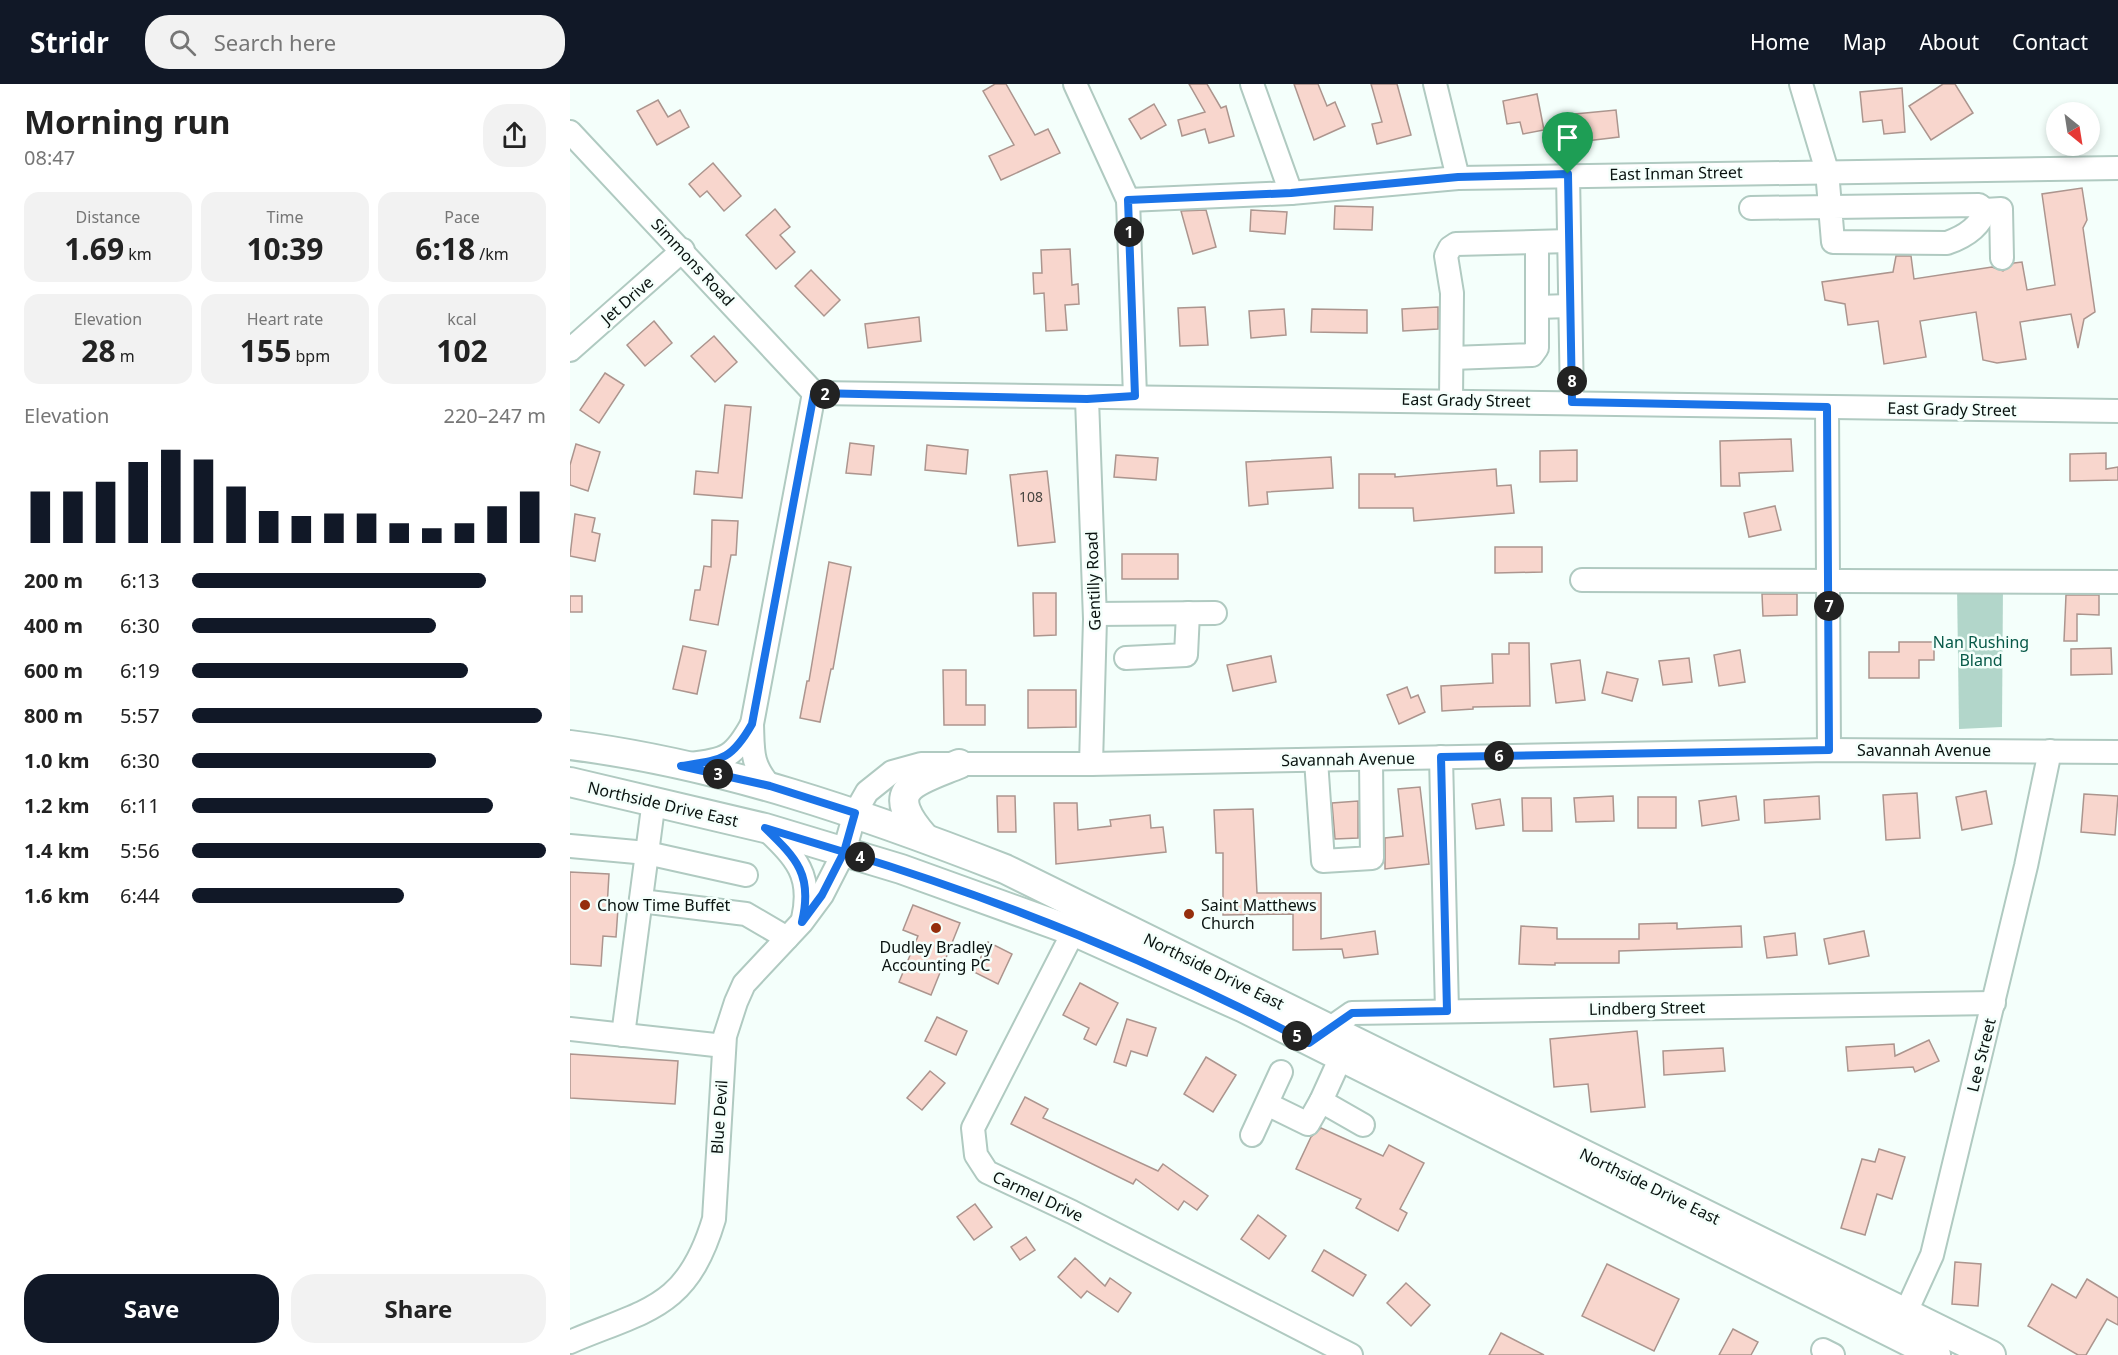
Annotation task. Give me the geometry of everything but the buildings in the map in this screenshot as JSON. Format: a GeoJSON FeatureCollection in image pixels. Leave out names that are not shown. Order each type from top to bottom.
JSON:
{"type":"FeatureCollection","features":[{"type":"Feature","properties":{"kind":"main road","name":"Northside Drive East"},"geometry":{"type":"LineString","coordinates":[[570,745],[770,786],[924,837],[1005,869],[1079,920],[1319,1036],[1906,1312],[1991,1355]]}},
{"type":"Feature","properties":{"kind":"main road"},"geometry":{"type":"LineString","coordinates":[[924,837],[905,813],[903,804],[907,791],[915,783],[959,764]]}},
{"type":"Feature","properties":{"kind":"main road","name":"Northside Drive East"},"geometry":{"type":"LineString","coordinates":[[570,782],[765,828],[1079,920]]}},
{"type":"Feature","properties":{"kind":"main road","name":"Northside Drive East"},"geometry":{"type":"LineString","coordinates":[[1319,1036],[1341,1057],[1922,1351]]}},
{"type":"Feature","properties":{"kind":"street"},"geometry":{"type":"LineString","coordinates":[[1075,84],[1128,200],[1135,396]]}},
{"type":"Feature","properties":{"kind":"street"},"geometry":{"type":"LineString","coordinates":[[1252,84],[1291,193]]}},
{"type":"Feature","properties":{"kind":"street"},"geometry":{"type":"LineString","coordinates":[[1435,84],[1458,177]]}},
{"type":"Feature","properties":{"kind":"street"},"geometry":{"type":"LineString","coordinates":[[1801,84],[1827,171],[1833,242],[1947,243],[1960,238],[1975,228],[1993,209],[2005,169]]}},
{"type":"Feature","properties":{"kind":"street","name":"Simmons Road"},"geometry":{"type":"LineString","coordinates":[[570,132],[683,250],[814,393]]}},
{"type":"Feature","properties":{"kind":"street","name":"East Inman Street"},"geometry":{"type":"LineString","coordinates":[[1128,200],[1291,193],[1458,177],[2118,168]]}},
{"type":"Feature","properties":{"kind":"street"},"geometry":{"type":"LineString","coordinates":[[1568,174],[1572,402]]}},
{"type":"Feature","properties":{"kind":"street"},"geometry":{"type":"LineString","coordinates":[[1751,208],[1830,205],[1979,205],[1993,209]]}},
{"type":"Feature","properties":{"kind":"street"},"geometry":{"type":"LineString","coordinates":[[1993,209],[2002,258]]}},
{"type":"Feature","properties":{"kind":"street"},"geometry":{"type":"LineString","coordinates":[[1451,400],[1452,293],[1446,256],[1450,248],[1456,244],[1569,241]]}},
{"type":"Feature","properties":{"kind":"street"},"geometry":{"type":"LineString","coordinates":[[1452,358],[1532,356],[1537,348],[1537,242]]}},
{"type":"Feature","properties":{"kind":"street","name":"Jet Drive"},"geometry":{"type":"LineString","coordinates":[[570,350],[683,250]]}},
{"type":"Feature","properties":{"kind":"street"},"geometry":{"type":"LineString","coordinates":[[1537,307],[1570,306]]}},
{"type":"Feature","properties":{"kind":"street"},"geometry":{"type":"LineString","coordinates":[[770,786],[757,771],[753,758],[752,724],[814,393]]}},
{"type":"Feature","properties":{"kind":"street","name":"East Grady Street"},"geometry":{"type":"LineString","coordinates":[[814,393],[1087,399],[1135,396],[2118,411]]}},
{"type":"Feature","properties":{"kind":"street","name":"Gentilly Road"},"geometry":{"type":"LineString","coordinates":[[1087,399],[1095,614],[1091,764]]}},
{"type":"Feature","properties":{"kind":"street"},"geometry":{"type":"LineString","coordinates":[[1827,407],[1830,583],[1829,750]]}},
{"type":"Feature","properties":{"kind":"street"},"geometry":{"type":"LineString","coordinates":[[1582,580],[1830,583],[2118,582]]}},
{"type":"Feature","properties":{"kind":"street"},"geometry":{"type":"LineString","coordinates":[[1126,658],[1186,655],[1188,613]]}},
{"type":"Feature","properties":{"kind":"street"},"geometry":{"type":"LineString","coordinates":[[1095,614],[1215,613]]}},
{"type":"Feature","properties":{"kind":"street"},"geometry":{"type":"LineString","coordinates":[[681,766],[729,756],[742,741],[752,724]]}},
{"type":"Feature","properties":{"kind":"street","name":"Savannah Avenue"},"geometry":{"type":"LineString","coordinates":[[844,852],[855,813],[867,792],[892,772],[921,764],[1091,764],[1829,750],[2118,752]]}},
{"type":"Feature","properties":{"kind":"street","name":"Lee Street"},"geometry":{"type":"LineString","coordinates":[[1906,1312],[1932,1255],[1994,1003],[2050,751]]}},
{"type":"Feature","properties":{"kind":"street"},"geometry":{"type":"LineString","coordinates":[[1441,757],[1447,1011]]}},
{"type":"Feature","properties":{"kind":"street"},"geometry":{"type":"LineString","coordinates":[[1316,760],[1323,861],[1372,858],[1371,759]]}},
{"type":"Feature","properties":{"kind":"street"},"geometry":{"type":"LineString","coordinates":[[623,1035],[654,800]]}},
{"type":"Feature","properties":{"kind":"street"},"geometry":{"type":"LineString","coordinates":[[641,901],[746,914],[794,930],[807,902],[805,879],[790,852],[765,828]]}},
{"type":"Feature","properties":{"kind":"street"},"geometry":{"type":"LineString","coordinates":[[570,846],[647,853],[746,875]]}},
{"type":"Feature","properties":{"kind":"street","name":"Blue Devil"},"geometry":{"type":"LineString","coordinates":[[570,1342],[650,1311],[673,1295],[689,1277],[705,1248],[714,1219],[724,1046],[736,1002],[744,984],[794,930],[822,895],[844,852]]}},
{"type":"Feature","properties":{"kind":"street","name":"Carmel Drive"},"geometry":{"type":"LineString","coordinates":[[1079,920],[973,1128],[976,1155],[987,1172],[1072,1212],[1351,1355]]}},
{"type":"Feature","properties":{"kind":"street","name":"Lindberg Street"},"geometry":{"type":"LineString","coordinates":[[1319,1036],[1352,1013],[1994,1003]]}},
{"type":"Feature","properties":{"kind":"street"},"geometry":{"type":"LineString","coordinates":[[570,1029],[724,1046]]}},
{"type":"Feature","properties":{"kind":"street"},"geometry":{"type":"LineString","coordinates":[[1267,1104],[1308,1124],[1341,1057]]}},
{"type":"Feature","properties":{"kind":"street"},"geometry":{"type":"LineString","coordinates":[[1252,1135],[1281,1072]]}},
{"type":"Feature","properties":{"kind":"street"},"geometry":{"type":"LineString","coordinates":[[1321,1101],[1363,1125]]}},
{"type":"Feature","properties":{"kind":"street"},"geometry":{"type":"LineString","coordinates":[[1906,1312],[1922,1351]]}},
{"type":"Feature","properties":{"kind":"green space","name":"Nan Rushing Bland"},"geometry":{"type":"Polygon","coordinates":[[[2003,583],[2002,727],[1959,729],[1957,585],[2003,583]]]}},
{"type":"Feature","properties":{"kind":"place","name":"Chow Time Buffet"},"geometry":{"type":"Point","coordinates":[585,905]}},
{"type":"Feature","properties":{"kind":"place","name":"Saint Matthews Church"},"geometry":{"type":"Point","coordinates":[1189,914]}},
{"type":"Feature","properties":{"kind":"place","name":"Dudley Bradley Accounting PC"},"geometry":{"type":"Point","coordinates":[936,928]}},
{"type":"Feature","properties":{"kind":"route"},"geometry":{"type":"LineString","coordinates":[[1568,174],[1458,177],[1291,193],[1128,200],[1135,396],[1087,399],[814,393],[752,724],[742,741],[729,756],[681,766],[770,786],[855,813],[844,852],[765,828],[790,852],[805,879],[807,902],[802,922],[822,895],[844,852],[901,869],[1073,931],[1244,1008],[1309,1043],[1352,1013],[1447,1011],[1441,757],[1829,750],[1830,583],[1827,407],[1572,402],[1568,174]]}}]}
